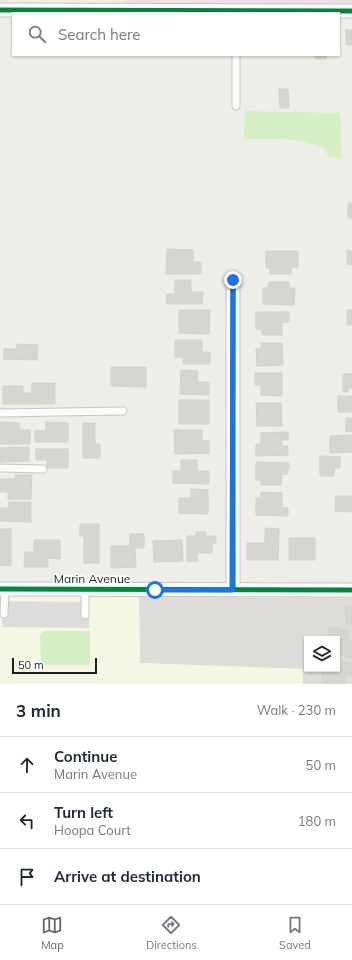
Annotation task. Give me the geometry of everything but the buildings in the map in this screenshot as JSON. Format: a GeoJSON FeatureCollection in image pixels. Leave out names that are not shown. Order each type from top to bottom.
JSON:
{"type":"FeatureCollection","features":[{"type":"Feature","properties":{"kind":"street"},"geometry":{"type":"LineString","coordinates":[[0,10],[236,12],[352,11]]}},
{"type":"Feature","properties":{"kind":"street"},"geometry":{"type":"LineString","coordinates":[[232,590],[233,280]]}},
{"type":"Feature","properties":{"kind":"street","name":"Marin Avenue"},"geometry":{"type":"LineString","coordinates":[[2,589],[352,590]]}},
{"type":"Feature","properties":{"kind":"lane"},"geometry":{"type":"LineString","coordinates":[[236,56],[236,106]]}},
{"type":"Feature","properties":{"kind":"lane"},"geometry":{"type":"LineString","coordinates":[[0,413],[122,411]]}},
{"type":"Feature","properties":{"kind":"lane"},"geometry":{"type":"LineString","coordinates":[[0,468],[43,469]]}},
{"type":"Feature","properties":{"kind":"lane"},"geometry":{"type":"LineString","coordinates":[[2,589],[4,614]]}},
{"type":"Feature","properties":{"kind":"lane"},"geometry":{"type":"LineString","coordinates":[[85,589],[85,615]]}},
{"type":"Feature","properties":{"kind":"shaded area"},"geometry":{"type":"Polygon","coordinates":[[[124,0],[352,0],[352,11],[124,11],[124,0]]]}},
{"type":"Feature","properties":{"kind":"shaded area"},"geometry":{"type":"Polygon","coordinates":[[[0,597],[139,597],[140,663],[303,669],[303,684],[0,684],[0,597]]]}},
{"type":"Feature","properties":{"kind":"shaded area"},"geometry":{"type":"Polygon","coordinates":[[[139,597],[352,598],[352,684],[303,684],[303,669],[140,663],[139,597]]]}},
{"type":"Feature","properties":{"kind":"shaded area"},"geometry":{"type":"Polygon","coordinates":[[[2,601],[89,602],[89,628],[2,627],[2,601]]]}},
{"type":"Feature","properties":{"kind":"green space"},"geometry":{"type":"Polygon","coordinates":[[[245,111],[340,113],[342,158],[330,158],[322,147],[303,141],[285,139],[244,139],[245,111]]]}},
{"type":"Feature","properties":{"kind":"green space"},"geometry":{"type":"Polygon","coordinates":[[[44,631],[90,631],[90,665],[41,665],[40,636],[44,631]]]}},
{"type":"Feature","properties":{"kind":"cycle path"},"geometry":{"type":"LineString","coordinates":[[0,10],[352,11]]}},
{"type":"Feature","properties":{"kind":"cycle path"},"geometry":{"type":"LineString","coordinates":[[233,280],[233,590]]}},
{"type":"Feature","properties":{"kind":"cycle path"},"geometry":{"type":"LineString","coordinates":[[0,589],[352,590]]}},
{"type":"Feature","properties":{"kind":"route"},"geometry":{"type":"LineString","coordinates":[[155,590],[232,590],[233,280]]}}]}
